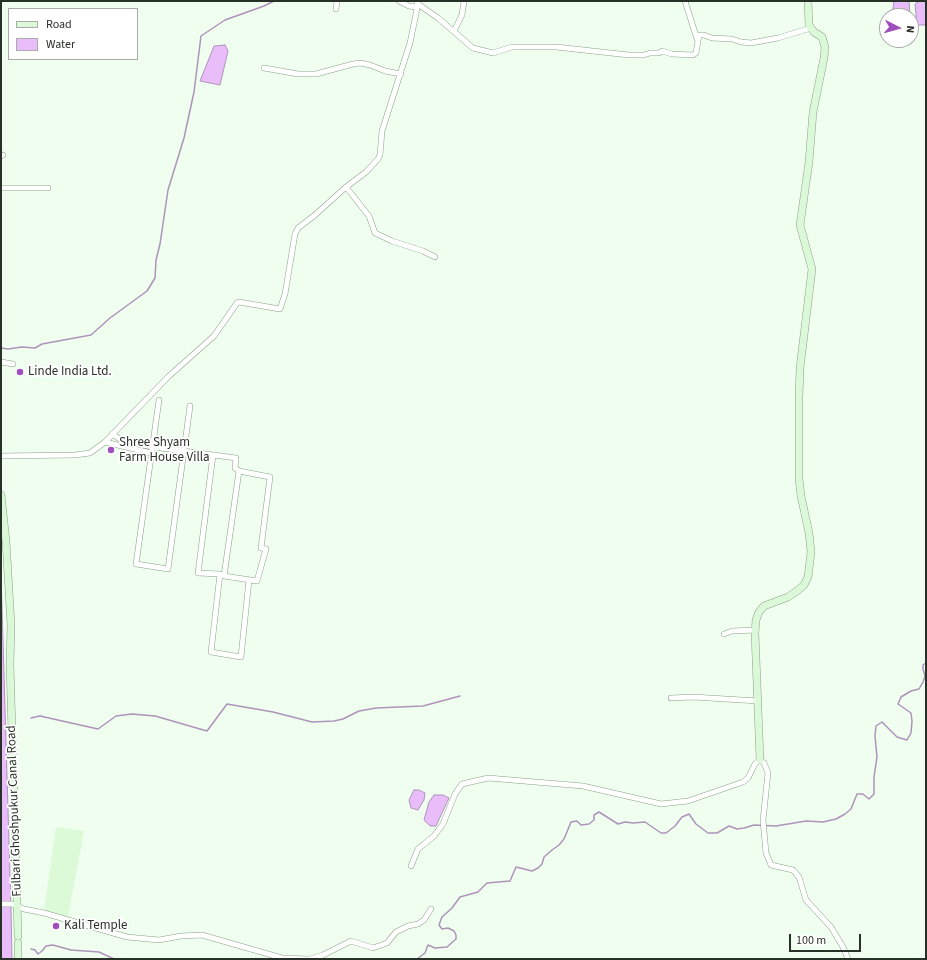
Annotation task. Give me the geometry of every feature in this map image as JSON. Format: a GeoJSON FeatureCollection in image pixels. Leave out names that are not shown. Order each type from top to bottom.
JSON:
{"type":"FeatureCollection","features":[{"type":"Feature","properties":{"kind":"street"},"geometry":{"type":"LineString","coordinates":[[336,9],[337,1]]}},
{"type":"Feature","properties":{"kind":"street"},"geometry":{"type":"LineString","coordinates":[[398,1],[409,6],[417,4],[434,15],[473,48],[493,53],[512,47],[556,47],[629,55],[644,55],[659,53],[662,51],[672,54],[693,55],[696,53],[697,39],[685,1]]}},
{"type":"Feature","properties":{"kind":"street"},"geometry":{"type":"LineString","coordinates":[[454,32],[462,16],[464,1]]}},
{"type":"Feature","properties":{"kind":"street"},"geometry":{"type":"LineString","coordinates":[[808,1],[808,18],[811,28],[822,37],[825,47],[812,124],[800,225],[812,269],[800,376],[799,479],[811,552],[808,577],[804,585],[788,597],[764,606],[758,612],[756,630],[760,760],[764,763],[768,773],[763,820],[766,853],[771,865],[793,870],[799,877],[806,900],[831,927],[843,947],[848,959]]}},
{"type":"Feature","properties":{"kind":"street"},"geometry":{"type":"LineString","coordinates":[[1,456],[84,454],[94,450],[105,442],[169,376],[214,336],[237,303],[239,302],[280,309],[285,294],[295,234],[298,228],[366,172],[379,158],[382,150],[380,139],[410,43],[417,4]]}},
{"type":"Feature","properties":{"kind":"street"},"geometry":{"type":"LineString","coordinates":[[697,39],[699,35],[704,35],[712,38],[732,39],[751,43],[769,41],[811,28]]}},
{"type":"Feature","properties":{"kind":"street"},"geometry":{"type":"LineString","coordinates":[[264,68],[298,74],[316,74],[353,64],[360,64],[370,65],[385,71],[400,74]]}},
{"type":"Feature","properties":{"kind":"street"},"geometry":{"type":"LineString","coordinates":[[346,187],[369,216],[374,233],[435,256]]}},
{"type":"Feature","properties":{"kind":"street"},"geometry":{"type":"LineString","coordinates":[[1,188],[48,188]]}},
{"type":"Feature","properties":{"kind":"street"},"geometry":{"type":"LineString","coordinates":[[1,362],[13,364]]}},
{"type":"Feature","properties":{"kind":"street"},"geometry":{"type":"LineString","coordinates":[[159,400],[136,564],[168,569],[190,406]]}},
{"type":"Feature","properties":{"kind":"street"},"geometry":{"type":"LineString","coordinates":[[112,434],[123,441],[152,450]]}},
{"type":"Feature","properties":{"kind":"street"},"geometry":{"type":"LineString","coordinates":[[105,442],[152,450],[183,451],[214,455],[236,458],[235,468],[239,471],[270,477],[262,548],[266,549],[256,581],[222,575],[198,573],[214,455]]}},
{"type":"Feature","properties":{"kind":"street"},"geometry":{"type":"LineString","coordinates":[[239,471],[210,652],[241,657],[249,580]]}},
{"type":"Feature","properties":{"kind":"street","name":"Fulbari Ghoshpukur Canal Road"},"geometry":{"type":"LineString","coordinates":[[1,495],[6,541],[10,625],[15,904],[18,959]]}},
{"type":"Feature","properties":{"kind":"street"},"geometry":{"type":"LineString","coordinates":[[724,634],[732,631],[756,630]]}},
{"type":"Feature","properties":{"kind":"street"},"geometry":{"type":"LineString","coordinates":[[671,698],[693,696],[758,701]]}},
{"type":"Feature","properties":{"kind":"street"},"geometry":{"type":"LineString","coordinates":[[411,866],[418,849],[434,836],[442,824],[455,794],[462,784],[488,778],[583,786],[661,804],[688,801],[742,782],[748,778],[755,764],[760,760]]}},
{"type":"Feature","properties":{"kind":"street"},"geometry":{"type":"LineString","coordinates":[[1,904],[15,904],[24,909],[44,913],[127,937],[159,940],[181,936],[202,935],[272,957],[310,959],[352,942],[373,948],[387,943],[396,932],[408,926],[418,924],[424,920],[431,909]]}},
{"type":"Feature","properties":{"kind":"shaded area"},"geometry":{"type":"Polygon","coordinates":[[[56,827],[84,831],[68,917],[44,911],[56,827]]]}},
{"type":"Feature","properties":{"kind":"water"},"geometry":{"type":"Polygon","coordinates":[[[894,1],[909,1],[909,8],[893,8],[894,1]]]}},
{"type":"Feature","properties":{"kind":"water"},"geometry":{"type":"Polygon","coordinates":[[[920,1],[926,1],[926,25],[919,25],[919,8],[915,8],[915,4],[920,1]]]}},
{"type":"Feature","properties":{"kind":"water"},"geometry":{"type":"Polygon","coordinates":[[[225,45],[228,51],[220,85],[200,81],[214,46],[225,45]]]}},
{"type":"Feature","properties":{"kind":"water"},"geometry":{"type":"Polygon","coordinates":[[[1,573],[11,910],[12,959],[1,959],[1,573]]]}},
{"type":"Feature","properties":{"kind":"water"},"geometry":{"type":"Polygon","coordinates":[[[414,790],[419,790],[425,793],[424,800],[418,810],[411,808],[409,800],[414,790]]]}},
{"type":"Feature","properties":{"kind":"water"},"geometry":{"type":"Polygon","coordinates":[[[434,795],[443,795],[449,798],[436,826],[430,826],[424,820],[429,802],[434,795]]]}},
{"type":"Feature","properties":{"kind":"waterway"},"geometry":{"type":"LineString","coordinates":[[1,348],[35,348],[42,344],[91,335],[110,318],[147,291],[155,278],[156,260],[160,244],[168,190],[184,138],[194,92],[201,36],[225,20],[274,1]]}},
{"type":"Feature","properties":{"kind":"waterway"},"geometry":{"type":"LineString","coordinates":[[417,959],[425,953],[428,945],[435,948],[447,947],[456,939],[454,931],[448,928],[442,929],[439,925],[442,917],[452,908],[460,897],[478,892],[487,883],[510,881],[516,867],[532,871],[538,868],[542,864],[544,857],[564,839],[571,822],[577,821],[581,825],[589,824],[594,820],[594,815],[599,812],[618,824],[625,822],[645,822],[661,833],[666,833],[675,826],[682,817],[689,814],[696,824],[708,833],[717,833],[729,826],[737,829],[754,825],[776,826],[806,821],[823,822],[836,819],[845,814],[851,809],[857,794],[863,794],[869,799],[874,794],[874,777],[877,757],[875,736],[876,726],[882,722],[897,737],[907,740],[911,733],[911,713],[898,704],[901,697],[911,691],[919,689],[925,676],[923,665],[926,663]]}},
{"type":"Feature","properties":{"kind":"waterway"},"geometry":{"type":"LineString","coordinates":[[31,718],[40,716],[98,729],[116,716],[132,714],[155,716],[207,731],[227,704],[273,712],[312,722],[334,721],[343,719],[359,711],[376,708],[423,706],[460,696]]}},
{"type":"Feature","properties":{"kind":"waterway"},"geometry":{"type":"LineString","coordinates":[[31,949],[35,950],[38,954],[46,946],[53,945],[71,950],[99,952],[114,959]]}},
{"type":"Feature","properties":{"kind":"place","name":"Linde India Ltd."},"geometry":{"type":"Point","coordinates":[20,372]}},
{"type":"Feature","properties":{"kind":"place","name":"Shree Shyam Farm House Villa"},"geometry":{"type":"Point","coordinates":[111,450]}},
{"type":"Feature","properties":{"kind":"place","name":"Kali Temple"},"geometry":{"type":"Point","coordinates":[56,926]}}]}
